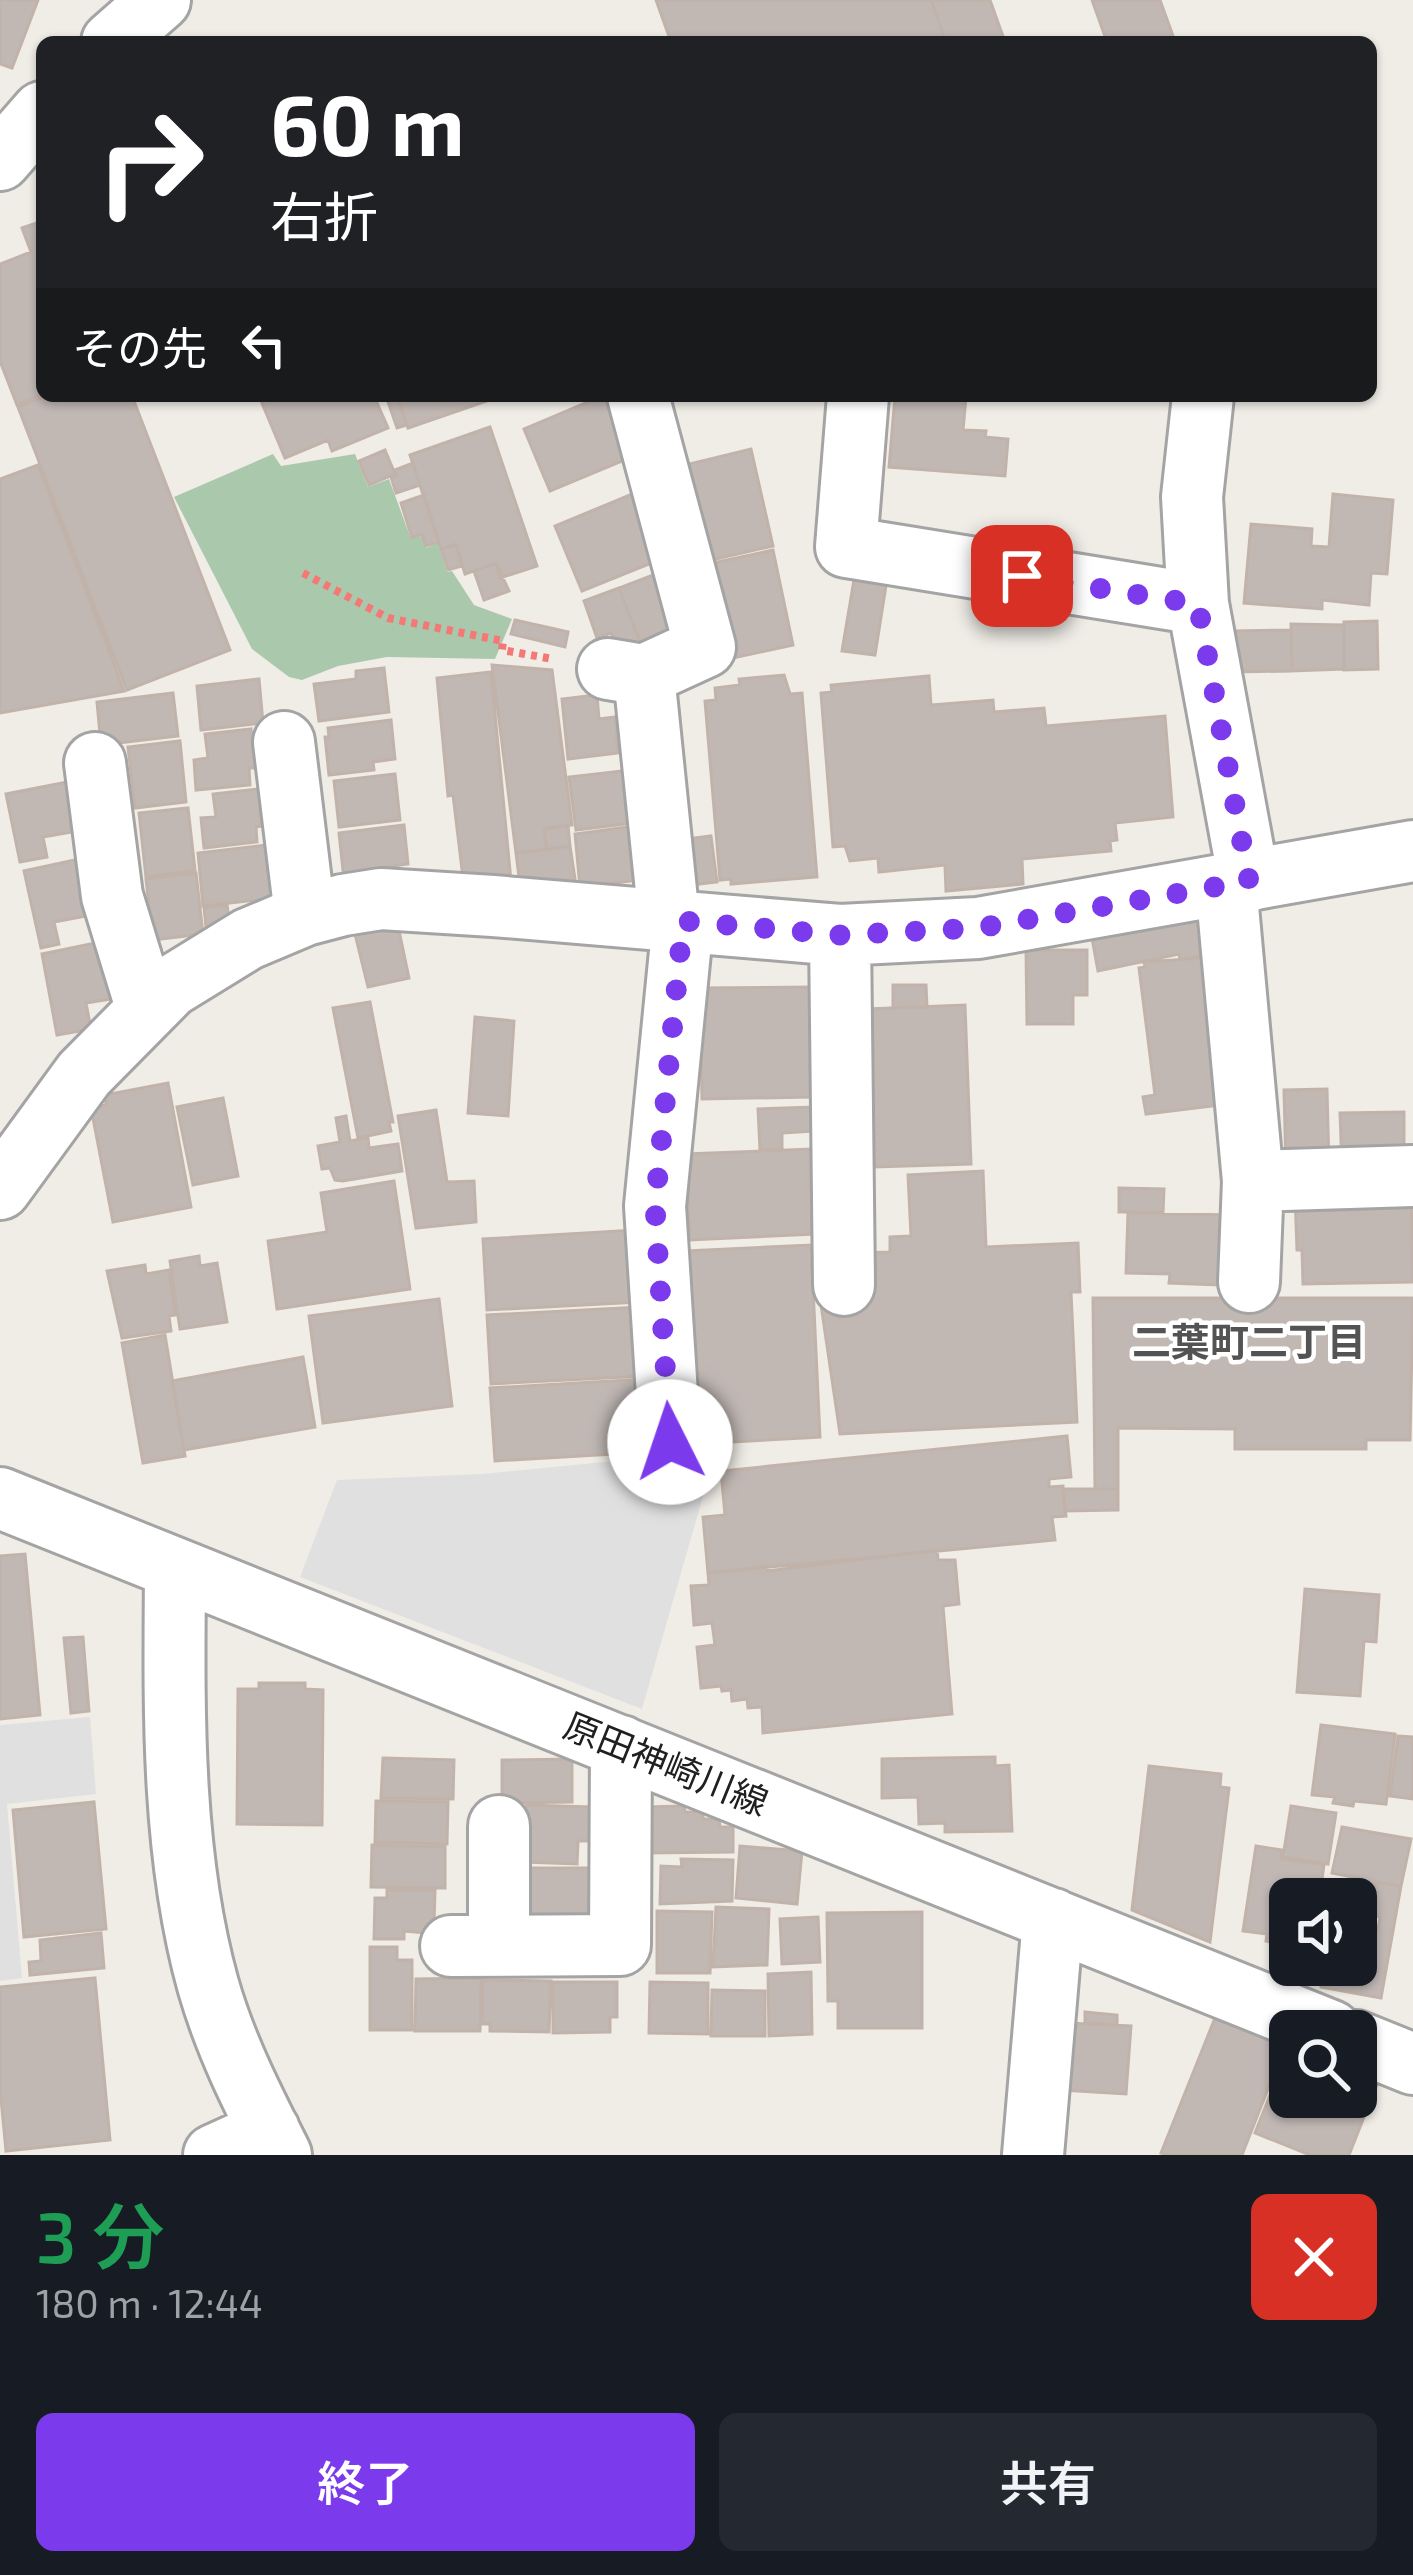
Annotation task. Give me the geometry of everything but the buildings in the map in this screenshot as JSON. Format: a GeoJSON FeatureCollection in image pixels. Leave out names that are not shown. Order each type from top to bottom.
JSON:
{"type":"FeatureCollection","features":[{"type":"Feature","properties":{"kind":"street"},"geometry":{"type":"LineString","coordinates":[[119,36],[160,0]]}},
{"type":"Feature","properties":{"kind":"street"},"geometry":{"type":"LineString","coordinates":[[0,160],[36,119]]}},
{"type":"Feature","properties":{"kind":"street"},"geometry":{"type":"LineString","coordinates":[[640,402],[706,647],[626,672],[676,921],[655,1206],[670,1442]]}},
{"type":"Feature","properties":{"kind":"street"},"geometry":{"type":"LineString","coordinates":[[858,402],[847,547],[1198,604]]}},
{"type":"Feature","properties":{"kind":"street"},"geometry":{"type":"LineString","coordinates":[[1202,402],[1192,497],[1198,604],[1237,883],[1253,1181],[1249,1282]]}},
{"type":"Feature","properties":{"kind":"street"},"geometry":{"type":"LineString","coordinates":[[284,742],[305,915]]}},
{"type":"Feature","properties":{"kind":"street"},"geometry":{"type":"LineString","coordinates":[[95,763],[112,896],[146,1007]]}},
{"type":"Feature","properties":{"kind":"street"},"geometry":{"type":"LineString","coordinates":[[0,1189],[84,1074],[146,1007],[221,953],[305,915],[382,899],[840,935],[978,928],[1413,851]]}},
{"type":"Feature","properties":{"kind":"street"},"geometry":{"type":"LineString","coordinates":[[840,935],[844,1285]]}},
{"type":"Feature","properties":{"kind":"street"},"geometry":{"type":"LineString","coordinates":[[1253,1181],[1413,1176]]}},
{"type":"Feature","properties":{"kind":"street","name":"原田神崎川線"},"geometry":{"type":"LineString","coordinates":[[0,1498],[1279,2010]]}},
{"type":"Feature","properties":{"kind":"street"},"geometry":{"type":"LineString","coordinates":[[176,1570],[182,1832],[190,1910],[220,2024],[275,2143],[214,2155]]}},
{"type":"Feature","properties":{"kind":"street"},"geometry":{"type":"LineString","coordinates":[[500,1826],[475,1946],[620,1945],[621,1746]]}},
{"type":"Feature","properties":{"kind":"street"},"geometry":{"type":"LineString","coordinates":[[1033,2155],[1053,1919]]}},
{"type":"Feature","properties":{"kind":"street"},"geometry":{"type":"LineString","coordinates":[[1377,2049],[1413,2064]]}},
{"type":"Feature","properties":{"kind":"path"},"geometry":{"type":"LineString","coordinates":[[303,573],[388,618],[503,641],[502,650],[626,672]]}},
{"type":"Feature","properties":{"kind":"green space"},"geometry":{"type":"Polygon","coordinates":[[[273,454],[281,466],[355,454],[368,487],[389,479],[411,539],[422,536],[426,548],[438,543],[447,572],[452,571],[474,605],[512,619],[495,659],[387,657],[338,666],[302,680],[289,677],[252,649],[174,497],[273,454]]]}},
{"type":"Feature","properties":{"kind":"shaded area"},"geometry":{"type":"Polygon","coordinates":[[[716,1451],[642,1709],[300,1577],[337,1480],[482,1474],[716,1451]]]}},
{"type":"Feature","properties":{"kind":"shaded area"},"geometry":{"type":"Polygon","coordinates":[[[90,1717],[96,1794],[7,1804],[22,1978],[0,1981],[0,1725],[90,1717]]]}},
{"type":"Feature","properties":{"kind":"district","name":"二葉町二丁目"},"geometry":{"type":"Point","coordinates":[1249,1342]}},
{"type":"Feature","properties":{"kind":"route"},"geometry":{"type":"LineString","coordinates":[[670,1442],[655,1206],[683,921],[840,935],[978,928],[1249,881],[1198,604],[1022,576]]}}]}
